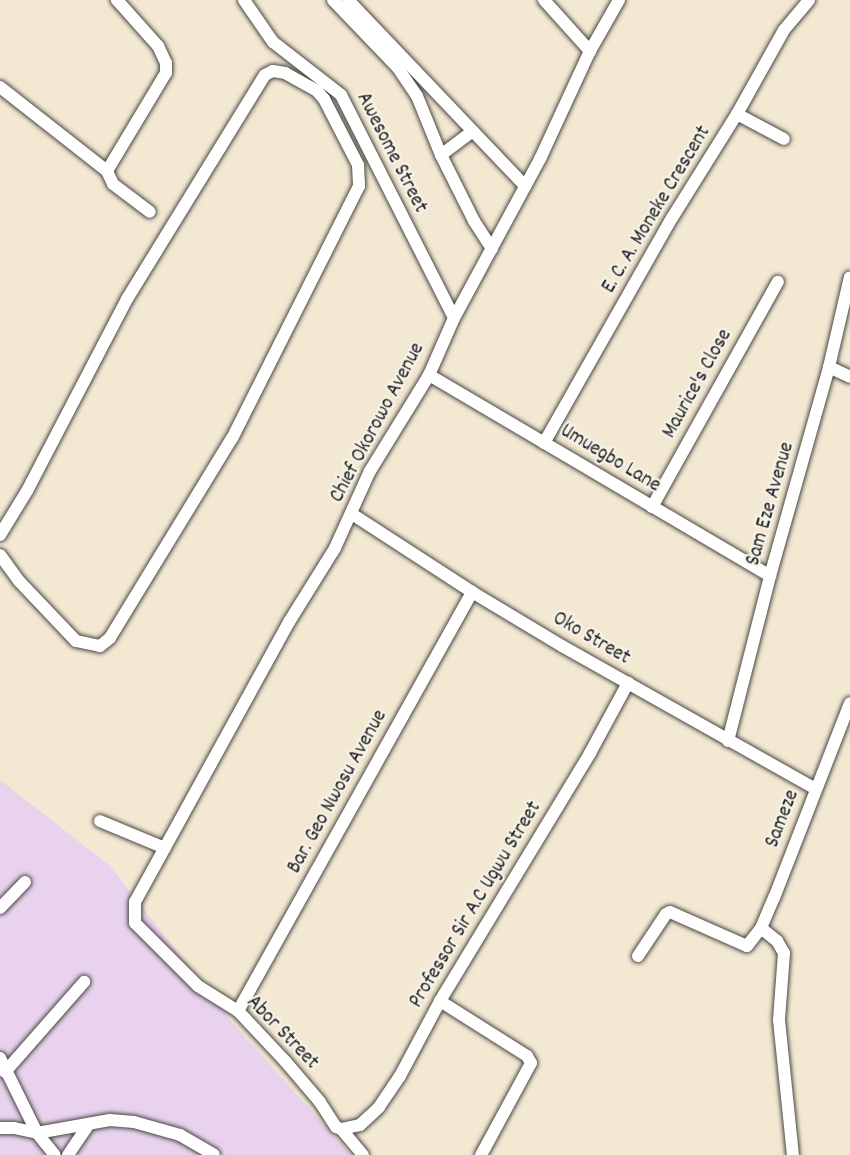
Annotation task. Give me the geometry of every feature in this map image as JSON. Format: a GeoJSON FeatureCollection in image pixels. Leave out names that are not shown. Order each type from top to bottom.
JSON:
{"type":"FeatureCollection","features":[{"type":"Feature","properties":{"kind":"street"},"geometry":{"type":"LineString","coordinates":[[107,171],[166,74],[166,63],[158,46],[117,0]]}},
{"type":"Feature","properties":{"kind":"street","name":"Awesome Street"},"geometry":{"type":"LineString","coordinates":[[244,0],[273,42],[340,95],[454,318]]}},
{"type":"Feature","properties":{"kind":"street"},"geometry":{"type":"LineString","coordinates":[[333,0],[398,68],[417,96],[441,154],[474,221],[492,249]]}},
{"type":"Feature","properties":{"kind":"street"},"geometry":{"type":"LineString","coordinates":[[348,0],[525,186]]}},
{"type":"Feature","properties":{"kind":"street"},"geometry":{"type":"LineString","coordinates":[[544,0],[590,51]]}},
{"type":"Feature","properties":{"kind":"street","name":"Chief Okorowo Avenue"},"geometry":{"type":"LineString","coordinates":[[135,923],[135,902],[289,622],[335,548],[370,471],[429,375],[454,318],[563,113],[590,51],[619,0]]}},
{"type":"Feature","properties":{"kind":"street","name":"E. C. A. Moneke Crescent"},"geometry":{"type":"LineString","coordinates":[[544,443],[672,218],[737,114],[784,30],[808,0]]}},
{"type":"Feature","properties":{"kind":"street"},"geometry":{"type":"LineString","coordinates":[[0,535],[27,490],[127,299],[265,75],[273,71],[285,73],[316,91],[324,99],[358,165],[359,186],[232,438],[110,638],[100,646],[76,641],[19,580],[0,555]]}},
{"type":"Feature","properties":{"kind":"street"},"geometry":{"type":"LineString","coordinates":[[0,87],[107,171],[113,184],[150,212]]}},
{"type":"Feature","properties":{"kind":"street"},"geometry":{"type":"LineString","coordinates":[[737,114],[784,139]]}},
{"type":"Feature","properties":{"kind":"street"},"geometry":{"type":"LineString","coordinates":[[441,154],[472,132]]}},
{"type":"Feature","properties":{"kind":"street","name":"Sam Eze Avenue"},"geometry":{"type":"LineString","coordinates":[[728,741],[770,576],[829,367],[850,277]]}},
{"type":"Feature","properties":{"kind":"street","name":"Maurice's Close"},"geometry":{"type":"LineString","coordinates":[[652,507],[778,282]]}},
{"type":"Feature","properties":{"kind":"street"},"geometry":{"type":"LineString","coordinates":[[829,367],[850,377]]}},
{"type":"Feature","properties":{"kind":"street","name":"Umuegbo Lane"},"geometry":{"type":"LineString","coordinates":[[429,375],[770,576]]}},
{"type":"Feature","properties":{"kind":"street","name":"Oko Street"},"geometry":{"type":"LineString","coordinates":[[352,514],[472,592],[728,741],[816,789]]}},
{"type":"Feature","properties":{"kind":"street","name":"Bar. Geo Nwosu Avenue"},"geometry":{"type":"LineString","coordinates":[[238,1011],[472,592]]}},
{"type":"Feature","properties":{"kind":"street","name":"Professor Sir A.C Ugwu Street"},"geometry":{"type":"LineString","coordinates":[[341,1128],[360,1125],[379,1107],[400,1076],[440,1001],[590,753],[628,682]]}},
{"type":"Feature","properties":{"kind":"street","name":"Sameze"},"geometry":{"type":"LineString","coordinates":[[638,956],[666,914],[670,912],[747,946],[761,928],[850,703]]}},
{"type":"Feature","properties":{"kind":"street"},"geometry":{"type":"LineString","coordinates":[[100,821],[165,848]]}},
{"type":"Feature","properties":{"kind":"street"},"geometry":{"type":"LineString","coordinates":[[0,909],[25,882]]}},
{"type":"Feature","properties":{"kind":"street","name":"Abor Street"},"geometry":{"type":"LineString","coordinates":[[135,923],[198,986],[238,1011],[320,1102],[336,1127],[341,1128],[363,1155]]}},
{"type":"Feature","properties":{"kind":"street"},"geometry":{"type":"LineString","coordinates":[[761,928],[777,941],[784,953],[780,1020],[793,1155]]}},
{"type":"Feature","properties":{"kind":"street"},"geometry":{"type":"LineString","coordinates":[[5,1072],[84,982]]}},
{"type":"Feature","properties":{"kind":"street"},"geometry":{"type":"LineString","coordinates":[[440,1001],[459,1016],[527,1056],[531,1063],[481,1155]]}},
{"type":"Feature","properties":{"kind":"street"},"geometry":{"type":"LineString","coordinates":[[0,1058],[37,1133],[55,1155]]}},
{"type":"Feature","properties":{"kind":"street"},"geometry":{"type":"LineString","coordinates":[[0,1128],[14,1128],[37,1133],[120,1120],[152,1125],[188,1138],[214,1155]]}},
{"type":"Feature","properties":{"kind":"street"},"geometry":{"type":"LineString","coordinates":[[68,1155],[88,1125]]}},
{"type":"Feature","properties":{"kind":"shaded area"},"geometry":{"type":"Polygon","coordinates":[[[0,780],[109,865],[231,1021],[351,1155],[0,1155],[0,780]]]}}]}
